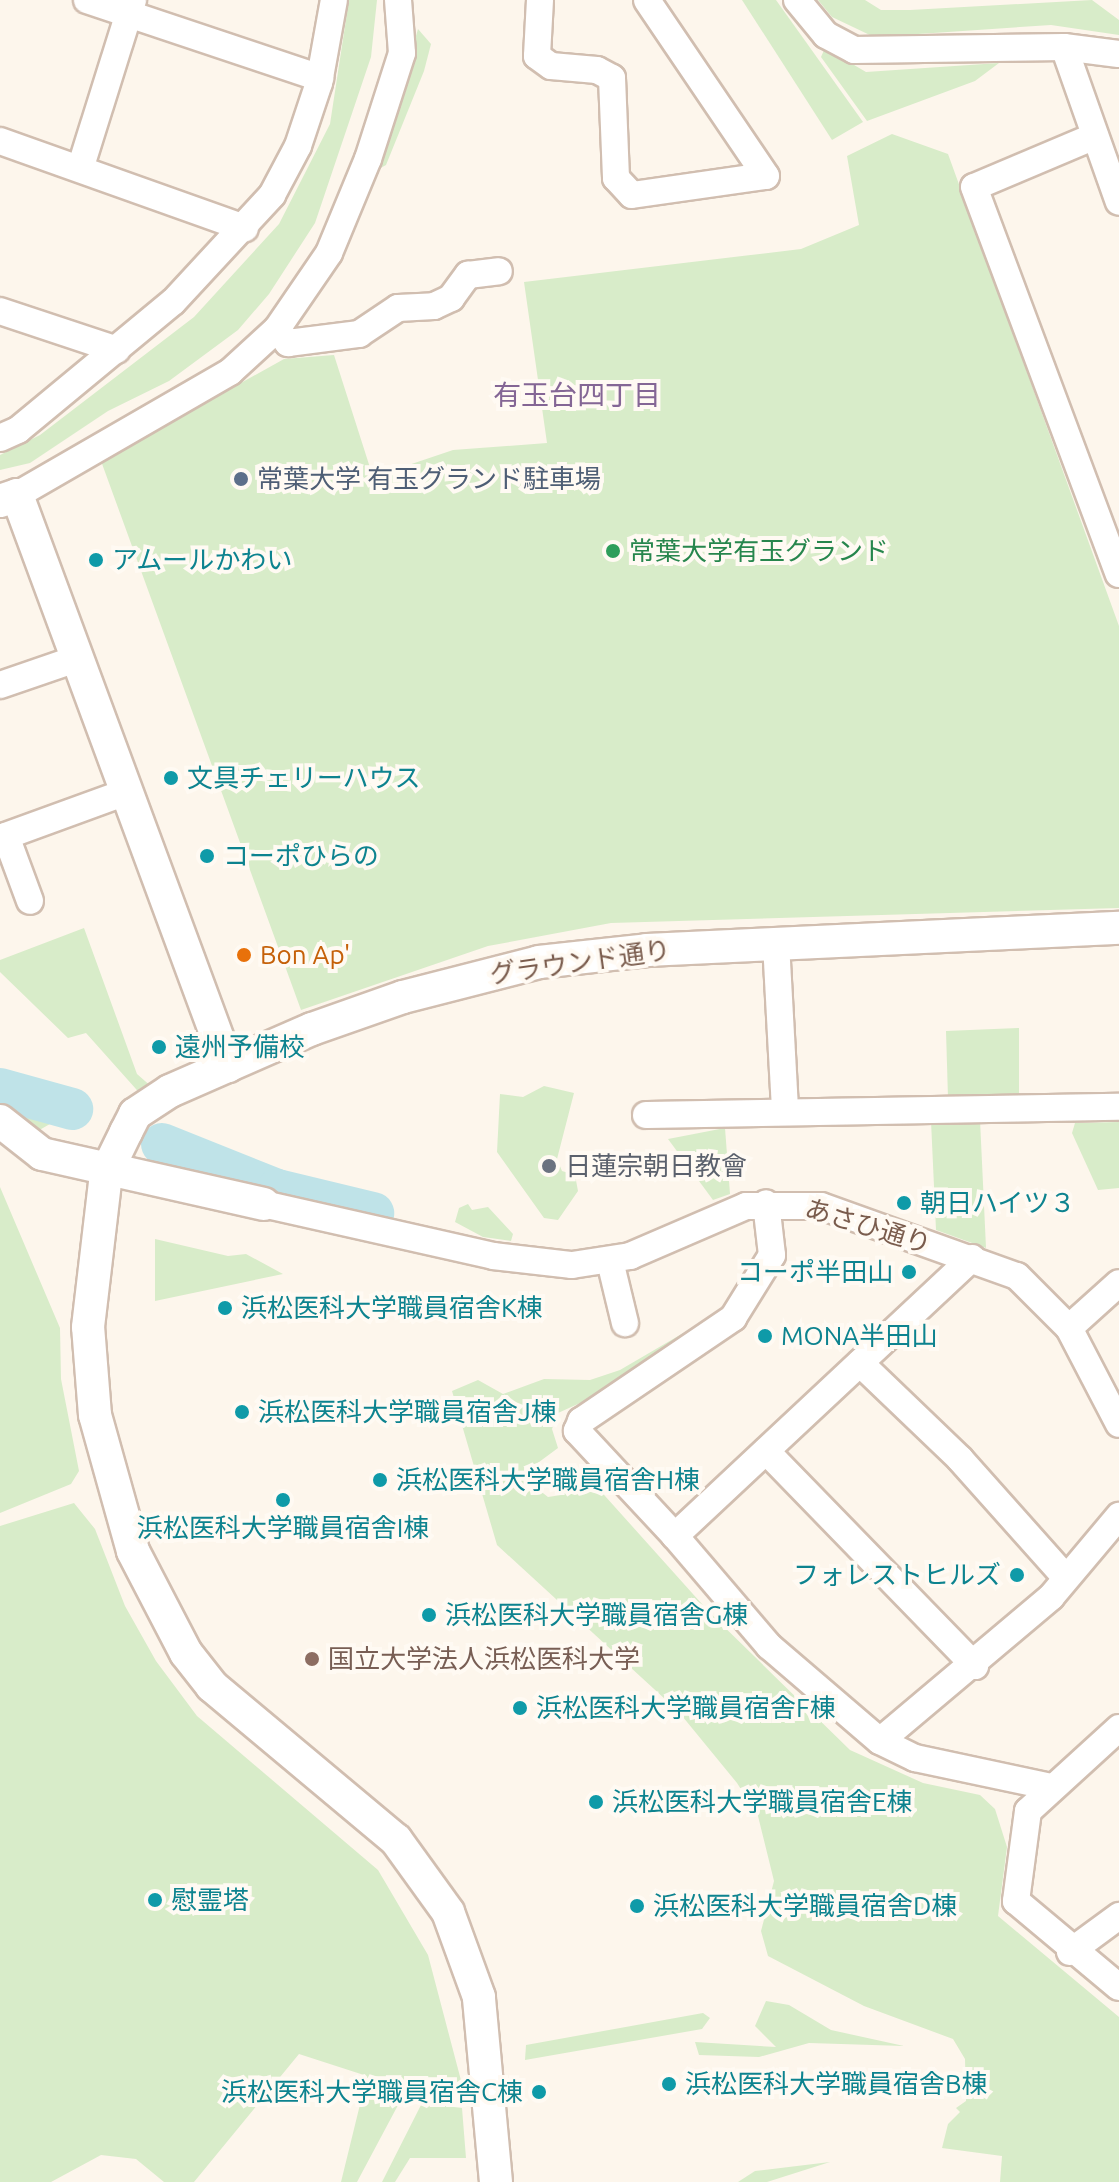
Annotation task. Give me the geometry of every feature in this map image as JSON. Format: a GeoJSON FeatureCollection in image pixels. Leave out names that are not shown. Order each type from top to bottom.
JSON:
{"type":"FeatureCollection","features":[{"type":"Feature","properties":{"kind":"street"},"geometry":{"type":"LineString","coordinates":[[87,0],[132,8],[320,78]]}},
{"type":"Feature","properties":{"kind":"street"},"geometry":{"type":"LineString","coordinates":[[0,438],[117,350],[245,228],[272,195],[298,146],[320,78],[334,0]]}},
{"type":"Feature","properties":{"kind":"street"},"geometry":{"type":"LineString","coordinates":[[228,1066],[79,658],[9,498],[230,372],[277,329],[329,253],[368,159],[402,53],[398,0]]}},
{"type":"Feature","properties":{"kind":"street"},"geometry":{"type":"LineString","coordinates":[[540,0],[537,56],[551,66],[597,70],[612,78],[616,178],[632,195],[766,176],[647,0]]}},
{"type":"Feature","properties":{"kind":"street"},"geometry":{"type":"LineString","coordinates":[[797,0],[826,35],[854,50],[1064,47],[1119,54]]}},
{"type":"Feature","properties":{"kind":"street"},"geometry":{"type":"LineString","coordinates":[[81,166],[132,8]]}},
{"type":"Feature","properties":{"kind":"street"},"geometry":{"type":"LineString","coordinates":[[1064,47],[1119,202]]}},
{"type":"Feature","properties":{"kind":"street"},"geometry":{"type":"LineString","coordinates":[[1095,136],[974,187],[1119,574]]}},
{"type":"Feature","properties":{"kind":"street"},"geometry":{"type":"LineString","coordinates":[[0,141],[81,166],[245,228]]}},
{"type":"Feature","properties":{"kind":"street"},"geometry":{"type":"LineString","coordinates":[[277,329],[288,343],[359,334],[398,308],[434,306],[451,298],[468,275],[499,271]]}},
{"type":"Feature","properties":{"kind":"street"},"geometry":{"type":"LineString","coordinates":[[0,311],[117,350]]}},
{"type":"Feature","properties":{"kind":"street"},"geometry":{"type":"LineString","coordinates":[[0,685],[79,658]]}},
{"type":"Feature","properties":{"kind":"street"},"geometry":{"type":"LineString","coordinates":[[30,901],[3,837],[129,791]]}},
{"type":"Feature","properties":{"kind":"street","name":"グラウンド通り"},"geometry":{"type":"LineString","coordinates":[[496,2182],[479,1997],[448,1912],[396,1840],[212,1686],[186,1653],[133,1551],[95,1415],[88,1327],[106,1173],[131,1123],[228,1066],[357,1012],[485,973],[586,955],[1119,928]]}},
{"type":"Feature","properties":{"kind":"street"},"geometry":{"type":"LineString","coordinates":[[776,943],[785,1110]]}},
{"type":"Feature","properties":{"kind":"street"},"geometry":{"type":"LineString","coordinates":[[646,1115],[785,1110],[1119,1107]]}},
{"type":"Feature","properties":{"kind":"street"},"geometry":{"type":"LineString","coordinates":[[0,1121],[42,1154],[106,1173],[263,1204]]}},
{"type":"Feature","properties":{"kind":"street"},"geometry":{"type":"LineString","coordinates":[[766,1203],[772,1255],[733,1318],[581,1421],[577,1431],[675,1536],[769,1646],[880,1741],[915,1758],[1051,1787]]}},
{"type":"Feature","properties":{"kind":"street","name":"あさひ通り"},"geometry":{"type":"LineString","coordinates":[[263,1204],[516,1260],[610,1261],[726,1211],[766,1203],[821,1206],[1017,1276],[1069,1328],[1119,1424]]}},
{"type":"Feature","properties":{"kind":"street"},"geometry":{"type":"LineString","coordinates":[[675,1536],[972,1258]]}},
{"type":"Feature","properties":{"kind":"street"},"geometry":{"type":"LineString","coordinates":[[610,1261],[625,1323]]}},
{"type":"Feature","properties":{"kind":"street"},"geometry":{"type":"LineString","coordinates":[[1069,1328],[1119,1283]]}},
{"type":"Feature","properties":{"kind":"street"},"geometry":{"type":"LineString","coordinates":[[860,1363],[960,1459],[1066,1578]]}},
{"type":"Feature","properties":{"kind":"street"},"geometry":{"type":"LineString","coordinates":[[766,1451],[975,1666]]}},
{"type":"Feature","properties":{"kind":"street"},"geometry":{"type":"LineString","coordinates":[[880,1741],[975,1666],[1066,1578],[1119,1516]]}},
{"type":"Feature","properties":{"kind":"street"},"geometry":{"type":"LineString","coordinates":[[1119,1728],[1028,1811],[1016,1901],[1070,1952],[1119,1987]]}},
{"type":"Feature","properties":{"kind":"street"},"geometry":{"type":"LineString","coordinates":[[1070,1952],[1119,1916]]}},
{"type":"Feature","properties":{"kind":"green space"},"geometry":{"type":"Polygon","coordinates":[[[349,0],[377,0],[371,57],[315,223],[269,294],[238,330],[169,381],[108,411],[30,463],[0,470],[0,455],[40,435],[194,317],[279,224],[330,124],[349,0]]]}},
{"type":"Feature","properties":{"kind":"green space"},"geometry":{"type":"Polygon","coordinates":[[[742,0],[776,0],[863,122],[832,140],[742,0]]]}},
{"type":"Feature","properties":{"kind":"green space"},"geometry":{"type":"Polygon","coordinates":[[[818,0],[865,0],[881,10],[910,10],[1092,0],[1119,20],[1119,35],[1051,25],[874,37],[832,17],[818,0]]]}},
{"type":"Feature","properties":{"kind":"green space"},"geometry":{"type":"Polygon","coordinates":[[[418,29],[431,44],[424,71],[386,165],[377,170],[418,29]]]}},
{"type":"Feature","properties":{"kind":"green space"},"geometry":{"type":"Polygon","coordinates":[[[825,48],[866,72],[999,63],[975,81],[867,121],[821,57],[825,48]]]}},
{"type":"Feature","properties":{"kind":"green space","name":"常葉大学有玉グランド"},"geometry":{"type":"Polygon","coordinates":[[[892,134],[948,154],[1119,626],[1119,908],[611,923],[488,946],[301,1010],[101,461],[284,359],[334,355],[373,477],[453,450],[547,443],[524,282],[801,249],[859,225],[847,156],[892,134]]]}},
{"type":"Feature","properties":{"kind":"green space"},"geometry":{"type":"Polygon","coordinates":[[[84,928],[137,1074],[153,1088],[144,1098],[86,1033],[68,1038],[0,972],[0,960],[84,928]]]}},
{"type":"Feature","properties":{"kind":"green space"},"geometry":{"type":"Polygon","coordinates":[[[1019,1028],[1019,1096],[948,1098],[946,1031],[1019,1028]]]}},
{"type":"Feature","properties":{"kind":"green space"},"geometry":{"type":"Polygon","coordinates":[[[544,1086],[574,1093],[557,1159],[562,1171],[575,1175],[578,1191],[558,1220],[544,1218],[497,1152],[500,1094],[523,1097],[544,1086]]]}},
{"type":"Feature","properties":{"kind":"green space"},"geometry":{"type":"Polygon","coordinates":[[[0,1097],[2,1100],[69,1113],[36,1132],[0,1109],[0,1097]]]}},
{"type":"Feature","properties":{"kind":"green space"},"geometry":{"type":"Polygon","coordinates":[[[980,1120],[986,1248],[936,1230],[931,1121],[980,1120]]]}},
{"type":"Feature","properties":{"kind":"green space"},"geometry":{"type":"Polygon","coordinates":[[[1119,1122],[1119,1188],[1098,1190],[1072,1133],[1075,1123],[1119,1122]]]}},
{"type":"Feature","properties":{"kind":"green space"},"geometry":{"type":"Polygon","coordinates":[[[725,1128],[730,1194],[713,1200],[668,1139],[725,1128]]]}},
{"type":"Feature","properties":{"kind":"green space"},"geometry":{"type":"Polygon","coordinates":[[[0,1187],[60,1328],[61,1379],[79,1471],[71,1484],[0,1513],[0,1187]]]}},
{"type":"Feature","properties":{"kind":"green space"},"geometry":{"type":"Polygon","coordinates":[[[468,1204],[472,1210],[488,1207],[513,1234],[511,1241],[483,1237],[455,1222],[459,1208],[468,1204]]]}},
{"type":"Feature","properties":{"kind":"green space"},"geometry":{"type":"Polygon","coordinates":[[[155,1239],[228,1256],[246,1254],[283,1274],[155,1301],[155,1239]]]}},
{"type":"Feature","properties":{"kind":"green space"},"geometry":{"type":"Polygon","coordinates":[[[709,1318],[715,1319],[622,1384],[558,1413],[552,1429],[558,1448],[535,1465],[539,1490],[548,1497],[561,1495],[588,1477],[710,1613],[850,1750],[923,1783],[980,1795],[995,1809],[1007,1847],[998,1916],[1119,2017],[1119,2182],[1000,2182],[1002,2156],[942,2148],[948,2124],[960,2112],[956,2108],[966,2101],[965,2059],[953,2039],[864,2006],[768,1956],[761,1931],[774,1881],[758,1816],[737,1783],[678,1711],[497,1545],[452,1391],[478,1380],[503,1394],[544,1379],[590,1380],[620,1370],[709,1318]]]}},
{"type":"Feature","properties":{"kind":"green space"},"geometry":{"type":"Polygon","coordinates":[[[74,1503],[95,1529],[125,1606],[156,1661],[197,1716],[378,1870],[428,1955],[463,2088],[405,2092],[357,2182],[341,2182],[367,2076],[299,2054],[194,2182],[164,2182],[136,2159],[101,2155],[51,2182],[0,2182],[0,1526],[74,1503]]]}},
{"type":"Feature","properties":{"kind":"green space"},"geometry":{"type":"Polygon","coordinates":[[[766,2001],[789,2005],[831,2030],[904,2046],[809,2043],[759,2057],[699,2055],[695,2042],[776,2047],[755,2026],[766,2001]]]}},
{"type":"Feature","properties":{"kind":"green space"},"geometry":{"type":"Polygon","coordinates":[[[703,2013],[710,2018],[702,2029],[525,2060],[526,2045],[703,2013]]]}},
{"type":"Feature","properties":{"kind":"green space"},"geometry":{"type":"Polygon","coordinates":[[[422,2103],[462,2108],[466,2158],[410,2158],[395,2182],[382,2182],[422,2103]]]}},
{"type":"Feature","properties":{"kind":"green space"},"geometry":{"type":"Polygon","coordinates":[[[830,2162],[767,2182],[738,2182],[755,2171],[830,2162]]]}},
{"type":"Feature","properties":{"kind":"waterway"},"geometry":{"type":"LineString","coordinates":[[0,1089],[72,1109]]}},
{"type":"Feature","properties":{"kind":"waterway"},"geometry":{"type":"LineString","coordinates":[[162,1144],[277,1190],[373,1213]]}},
{"type":"Feature","properties":{"kind":"place","name":"常葉大学 有玉グランド駐車場"},"geometry":{"type":"Point","coordinates":[241,479]}},
{"type":"Feature","properties":{"kind":"place","name":"常葉大学有玉グランド"},"geometry":{"type":"Point","coordinates":[613,551]}},
{"type":"Feature","properties":{"kind":"place","name":"アムールかわい"},"geometry":{"type":"Point","coordinates":[96,560]}},
{"type":"Feature","properties":{"kind":"place","name":"文具チェリーハウス"},"geometry":{"type":"Point","coordinates":[171,778]}},
{"type":"Feature","properties":{"kind":"place","name":"コーポひらの"},"geometry":{"type":"Point","coordinates":[207,856]}},
{"type":"Feature","properties":{"kind":"place","name":"Bon Ap'"},"geometry":{"type":"Point","coordinates":[244,955]}},
{"type":"Feature","properties":{"kind":"place","name":"遠州予備校"},"geometry":{"type":"Point","coordinates":[159,1047]}},
{"type":"Feature","properties":{"kind":"place","name":"日蓮宗朝日教會"},"geometry":{"type":"Point","coordinates":[549,1166]}},
{"type":"Feature","properties":{"kind":"place","name":"朝日ハイツ３"},"geometry":{"type":"Point","coordinates":[904,1203]}},
{"type":"Feature","properties":{"kind":"place","name":"コーポ半田山"},"geometry":{"type":"Point","coordinates":[909,1272]}},
{"type":"Feature","properties":{"kind":"place","name":"浜松医科大学職員宿舎K棟"},"geometry":{"type":"Point","coordinates":[225,1308]}},
{"type":"Feature","properties":{"kind":"place","name":"MONA半田山"},"geometry":{"type":"Point","coordinates":[765,1336]}},
{"type":"Feature","properties":{"kind":"place","name":"浜松医科大学職員宿舎J棟"},"geometry":{"type":"Point","coordinates":[242,1412]}},
{"type":"Feature","properties":{"kind":"place","name":"浜松医科大学職員宿舎H棟"},"geometry":{"type":"Point","coordinates":[380,1480]}},
{"type":"Feature","properties":{"kind":"place","name":"浜松医科大学職員宿舎I棟"},"geometry":{"type":"Point","coordinates":[283,1500]}},
{"type":"Feature","properties":{"kind":"place","name":"フォレストヒルズ"},"geometry":{"type":"Point","coordinates":[1017,1575]}},
{"type":"Feature","properties":{"kind":"place","name":"浜松医科大学職員宿舎G棟"},"geometry":{"type":"Point","coordinates":[429,1615]}},
{"type":"Feature","properties":{"kind":"place","name":"国立大学法人浜松医科大学"},"geometry":{"type":"Point","coordinates":[312,1659]}},
{"type":"Feature","properties":{"kind":"place","name":"浜松医科大学職員宿舎F棟"},"geometry":{"type":"Point","coordinates":[520,1708]}},
{"type":"Feature","properties":{"kind":"place","name":"浜松医科大学職員宿舎E棟"},"geometry":{"type":"Point","coordinates":[596,1802]}},
{"type":"Feature","properties":{"kind":"place","name":"慰霊塔"},"geometry":{"type":"Point","coordinates":[155,1900]}},
{"type":"Feature","properties":{"kind":"place","name":"浜松医科大学職員宿舎D棟"},"geometry":{"type":"Point","coordinates":[637,1906]}},
{"type":"Feature","properties":{"kind":"place","name":"浜松医科大学職員宿舎B棟"},"geometry":{"type":"Point","coordinates":[669,2084]}},
{"type":"Feature","properties":{"kind":"place","name":"浜松医科大学職員宿舎C棟"},"geometry":{"type":"Point","coordinates":[539,2092]}},
{"type":"Feature","properties":{"kind":"district","name":"有玉台四丁目"},"geometry":{"type":"Point","coordinates":[577,395]}}]}
